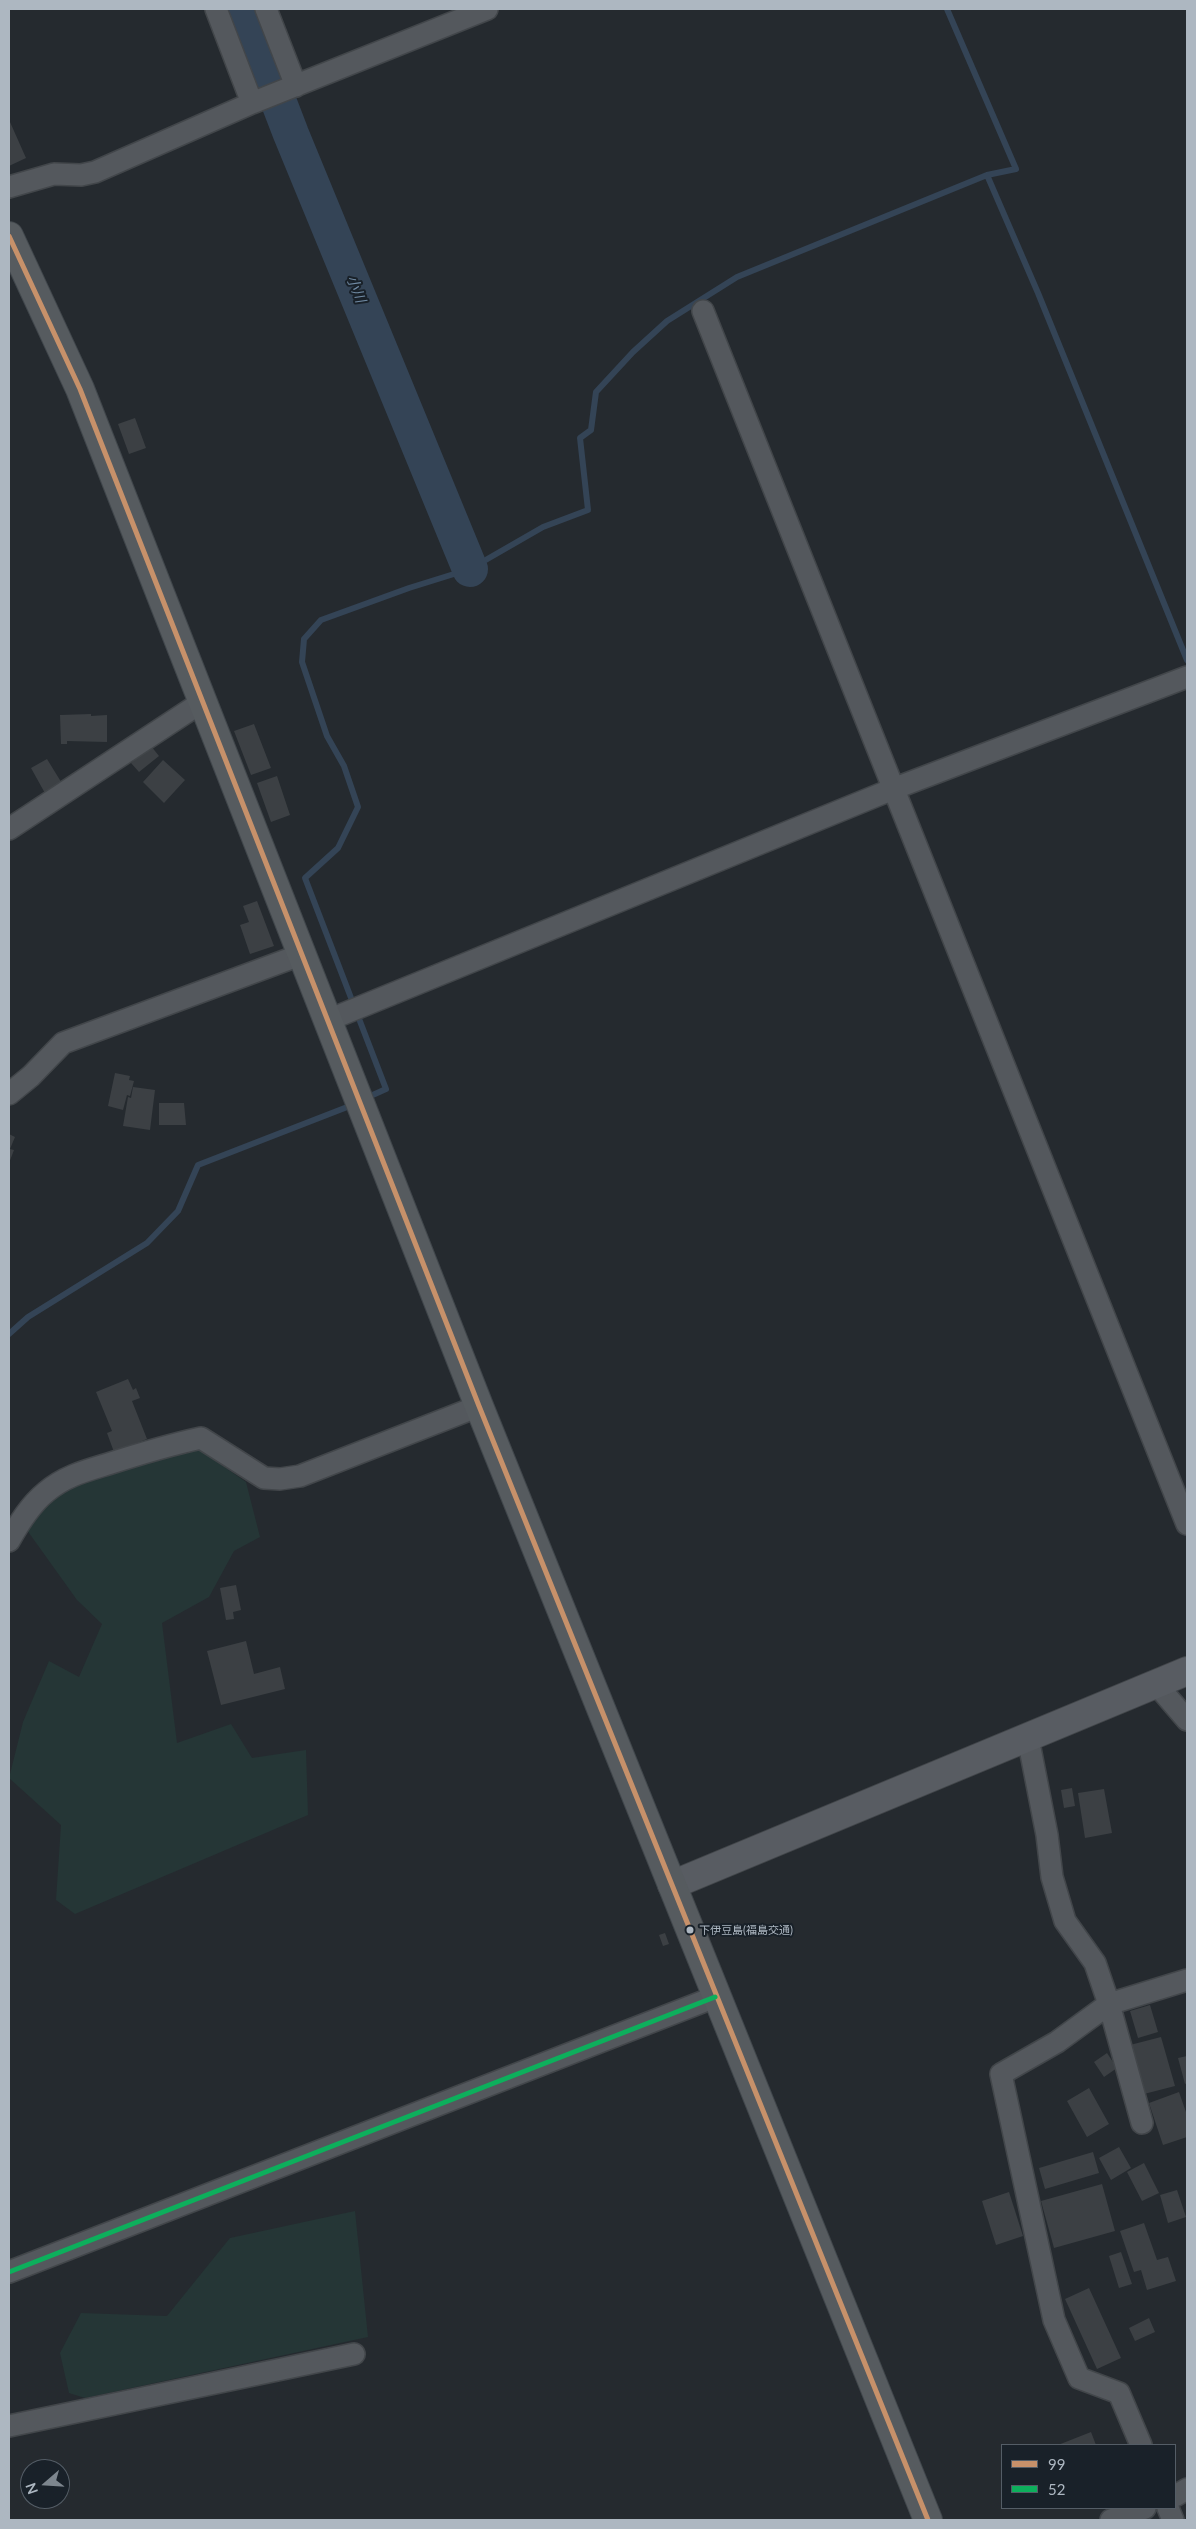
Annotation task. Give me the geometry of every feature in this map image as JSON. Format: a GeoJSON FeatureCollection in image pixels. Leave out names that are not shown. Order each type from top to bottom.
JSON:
{"type":"FeatureCollection","features":[{"type":"Feature","properties":{"kind":"main road"},"geometry":{"type":"LineString","coordinates":[[9,236],[80,389],[300,956],[479,1406],[672,1884],[715,1997],[928,2520]]}},
{"type":"Feature","properties":{"kind":"street"},"geometry":{"type":"LineString","coordinates":[[216,9],[252,103]]}},
{"type":"Feature","properties":{"kind":"street"},"geometry":{"type":"LineString","coordinates":[[266,9],[296,86]]}},
{"type":"Feature","properties":{"kind":"street"},"geometry":{"type":"LineString","coordinates":[[9,187],[54,174],[81,175],[95,172],[252,103],[488,9]]}},
{"type":"Feature","properties":{"kind":"street"},"geometry":{"type":"LineString","coordinates":[[703,311],[1187,1524]]}},
{"type":"Feature","properties":{"kind":"street"},"geometry":{"type":"LineString","coordinates":[[326,1021],[893,789],[1187,677]]}},
{"type":"Feature","properties":{"kind":"street"},"geometry":{"type":"LineString","coordinates":[[9,829],[202,702]]}},
{"type":"Feature","properties":{"kind":"street"},"geometry":{"type":"LineString","coordinates":[[9,1094],[31,1076],[63,1044],[300,956]]}},
{"type":"Feature","properties":{"kind":"street"},"geometry":{"type":"LineString","coordinates":[[9,1541],[26,1513],[44,1493],[61,1480],[82,1470],[155,1448],[201,1438],[264,1478],[280,1479],[300,1476],[479,1406]]}},
{"type":"Feature","properties":{"kind":"street"},"geometry":{"type":"LineString","coordinates":[[672,1884],[1187,1671]]}},
{"type":"Feature","properties":{"kind":"street"},"geometry":{"type":"LineString","coordinates":[[1157,1685],[1187,1720]]}},
{"type":"Feature","properties":{"kind":"street"},"geometry":{"type":"LineString","coordinates":[[1028,1738],[1047,1835],[1052,1877],[1065,1921],[1095,1963],[1109,2004],[1142,2124]]}},
{"type":"Feature","properties":{"kind":"street"},"geometry":{"type":"LineString","coordinates":[[1141,2444],[1119,2393],[1079,2378],[1054,2320],[1001,2074],[1058,2042],[1109,2004],[1187,1980]]}},
{"type":"Feature","properties":{"kind":"street"},"geometry":{"type":"LineString","coordinates":[[9,2272],[715,1997]]}},
{"type":"Feature","properties":{"kind":"street"},"geometry":{"type":"LineString","coordinates":[[9,2426],[354,2354]]}},
{"type":"Feature","properties":{"kind":"street"},"geometry":{"type":"LineString","coordinates":[[1176,2495],[1187,2489]]}},
{"type":"Feature","properties":{"kind":"street"},"geometry":{"type":"LineString","coordinates":[[1111,2520],[1142,2509]]}},
{"type":"Feature","properties":{"kind":"shaded area"},"geometry":{"type":"Polygon","coordinates":[[[200,1450],[246,1482],[260,1537],[234,1551],[209,1597],[162,1623],[177,1743],[231,1724],[252,1758],[306,1750],[308,1815],[75,1914],[56,1900],[61,1825],[9,1778],[23,1722],[49,1661],[79,1677],[102,1624],[77,1600],[24,1526],[57,1491],[134,1455],[200,1450]]]}},
{"type":"Feature","properties":{"kind":"shaded area"},"geometry":{"type":"Polygon","coordinates":[[[355,2211],[368,2337],[85,2398],[69,2393],[60,2353],[81,2313],[167,2316],[230,2238],[355,2211]]]}},
{"type":"Feature","properties":{"kind":"building"},"geometry":{"type":"Polygon","coordinates":[[[9,123],[26,158],[9,166],[9,123]]]}},
{"type":"Feature","properties":{"kind":"building"},"geometry":{"type":"Polygon","coordinates":[[[135,418],[146,448],[129,454],[118,424],[135,418]]]}},
{"type":"Feature","properties":{"kind":"building"},"geometry":{"type":"Polygon","coordinates":[[[91,714],[91,716],[107,715],[107,742],[67,741],[67,744],[61,744],[60,715],[91,714]]]}},
{"type":"Feature","properties":{"kind":"building"},"geometry":{"type":"Polygon","coordinates":[[[254,724],[271,768],[251,775],[234,731],[254,724]]]}},
{"type":"Feature","properties":{"kind":"building"},"geometry":{"type":"Polygon","coordinates":[[[151,746],[159,756],[139,772],[131,763],[151,746]]]}},
{"type":"Feature","properties":{"kind":"building"},"geometry":{"type":"Polygon","coordinates":[[[47,759],[63,785],[46,795],[31,768],[47,759]]]}},
{"type":"Feature","properties":{"kind":"building"},"geometry":{"type":"Polygon","coordinates":[[[163,760],[185,780],[164,803],[143,782],[163,760]]]}},
{"type":"Feature","properties":{"kind":"building"},"geometry":{"type":"Polygon","coordinates":[[[277,776],[290,815],[271,822],[257,783],[277,776]]]}},
{"type":"Feature","properties":{"kind":"building"},"geometry":{"type":"Polygon","coordinates":[[[257,901],[274,946],[250,954],[240,925],[249,922],[243,906],[257,901]]]}},
{"type":"Feature","properties":{"kind":"building"},"geometry":{"type":"Polygon","coordinates":[[[115,1073],[130,1076],[129,1080],[134,1081],[130,1096],[127,1095],[123,1110],[108,1106],[115,1073]]]}},
{"type":"Feature","properties":{"kind":"building"},"geometry":{"type":"Polygon","coordinates":[[[133,1087],[155,1090],[150,1130],[123,1126],[128,1097],[131,1098],[133,1087]]]}},
{"type":"Feature","properties":{"kind":"building"},"geometry":{"type":"Polygon","coordinates":[[[159,1103],[184,1103],[186,1125],[159,1125],[159,1103]]]}},
{"type":"Feature","properties":{"kind":"building"},"geometry":{"type":"Polygon","coordinates":[[[9,1134],[15,1137],[10,1149],[14,1150],[9,1163],[9,1134]]]}},
{"type":"Feature","properties":{"kind":"building"},"geometry":{"type":"Polygon","coordinates":[[[128,1379],[133,1390],[136,1388],[140,1398],[132,1401],[147,1439],[114,1452],[107,1433],[112,1431],[96,1392],[128,1379]]]}},
{"type":"Feature","properties":{"kind":"building"},"geometry":{"type":"Polygon","coordinates":[[[236,1585],[241,1610],[233,1612],[234,1619],[226,1620],[220,1588],[236,1585]]]}},
{"type":"Feature","properties":{"kind":"building"},"geometry":{"type":"Polygon","coordinates":[[[246,1641],[254,1674],[280,1667],[285,1689],[221,1705],[207,1651],[246,1641]]]}},
{"type":"Feature","properties":{"kind":"building"},"geometry":{"type":"Polygon","coordinates":[[[1072,1788],[1075,1806],[1064,1808],[1061,1790],[1072,1788]]]}},
{"type":"Feature","properties":{"kind":"building"},"geometry":{"type":"Polygon","coordinates":[[[1104,1789],[1112,1833],[1085,1838],[1078,1793],[1104,1789]]]}},
{"type":"Feature","properties":{"kind":"building"},"geometry":{"type":"Polygon","coordinates":[[[665,1933],[669,1944],[663,1946],[659,1935],[665,1933]]]}},
{"type":"Feature","properties":{"kind":"building"},"geometry":{"type":"Polygon","coordinates":[[[1150,2005],[1158,2032],[1138,2038],[1130,2011],[1150,2005]]]}},
{"type":"Feature","properties":{"kind":"building"},"geometry":{"type":"Polygon","coordinates":[[[1161,2037],[1175,2086],[1144,2094],[1130,2045],[1161,2037]]]}},
{"type":"Feature","properties":{"kind":"building"},"geometry":{"type":"Polygon","coordinates":[[[1107,2053],[1117,2068],[1104,2077],[1094,2062],[1107,2053]]]}},
{"type":"Feature","properties":{"kind":"building"},"geometry":{"type":"Polygon","coordinates":[[[1187,2056],[1187,2083],[1185,2084],[1178,2058],[1187,2056]]]}},
{"type":"Feature","properties":{"kind":"building"},"geometry":{"type":"Polygon","coordinates":[[[1089,2088],[1109,2124],[1087,2137],[1067,2101],[1089,2088]]]}},
{"type":"Feature","properties":{"kind":"building"},"geometry":{"type":"Polygon","coordinates":[[[1179,2092],[1187,2115],[1187,2137],[1163,2145],[1149,2103],[1179,2092]]]}},
{"type":"Feature","properties":{"kind":"building"},"geometry":{"type":"Polygon","coordinates":[[[1119,2147],[1131,2168],[1111,2180],[1099,2158],[1119,2147]]]}},
{"type":"Feature","properties":{"kind":"building"},"geometry":{"type":"Polygon","coordinates":[[[1093,2152],[1099,2173],[1045,2189],[1039,2168],[1093,2152]]]}},
{"type":"Feature","properties":{"kind":"building"},"geometry":{"type":"Polygon","coordinates":[[[1144,2163],[1159,2193],[1142,2201],[1127,2172],[1144,2163]]]}},
{"type":"Feature","properties":{"kind":"building"},"geometry":{"type":"Polygon","coordinates":[[[1102,2184],[1115,2231],[1054,2248],[1041,2201],[1102,2184]]]}},
{"type":"Feature","properties":{"kind":"building"},"geometry":{"type":"Polygon","coordinates":[[[1177,2190],[1186,2217],[1168,2223],[1160,2195],[1177,2190]]]}},
{"type":"Feature","properties":{"kind":"building"},"geometry":{"type":"Polygon","coordinates":[[[1009,2192],[1023,2236],[996,2245],[982,2201],[1009,2192]]]}},
{"type":"Feature","properties":{"kind":"building"},"geometry":{"type":"Polygon","coordinates":[[[1144,2223],[1157,2260],[1168,2257],[1176,2281],[1147,2290],[1141,2270],[1134,2272],[1120,2231],[1144,2223]]]}},
{"type":"Feature","properties":{"kind":"building"},"geometry":{"type":"Polygon","coordinates":[[[1121,2252],[1132,2284],[1119,2288],[1109,2256],[1121,2252]]]}},
{"type":"Feature","properties":{"kind":"building"},"geometry":{"type":"Polygon","coordinates":[[[1089,2288],[1121,2358],[1097,2369],[1065,2299],[1089,2288]]]}},
{"type":"Feature","properties":{"kind":"building"},"geometry":{"type":"Polygon","coordinates":[[[1149,2318],[1155,2332],[1135,2341],[1129,2328],[1149,2318]]]}},
{"type":"Feature","properties":{"kind":"building"},"geometry":{"type":"Polygon","coordinates":[[[1091,2432],[1096,2444],[1061,2444],[1091,2432]]]}},
{"type":"Feature","properties":{"kind":"waterway","name":"小川"},"geometry":{"type":"LineString","coordinates":[[243,9],[291,134],[470,569]]}},
{"type":"Feature","properties":{"kind":"waterway"},"geometry":{"type":"LineString","coordinates":[[366,1098],[386,1089],[305,878],[338,848],[358,807],[344,766],[327,736],[302,662],[304,639],[321,620],[409,588],[470,569],[543,527],[588,510],[580,438],[591,430],[596,392],[633,352],[667,321],[737,277],[987,175],[1016,169],[947,9]]}},
{"type":"Feature","properties":{"kind":"waterway"},"geometry":{"type":"LineString","coordinates":[[987,175],[1038,293],[1187,660]]}},
{"type":"Feature","properties":{"kind":"waterway"},"geometry":{"type":"LineString","coordinates":[[9,1334],[28,1317],[147,1243],[178,1211],[198,1165],[355,1104]]}},
{"type":"Feature","properties":{"kind":"transit line","name":"99"},"geometry":{"type":"LineString","coordinates":[[9,236],[80,389],[479,1406],[928,2520]]}},
{"type":"Feature","properties":{"kind":"transit line","name":"52"},"geometry":{"type":"LineString","coordinates":[[9,2272],[715,1997]]}},
{"type":"Feature","properties":{"kind":"place","name":"下伊豆島(福島交通)"},"geometry":{"type":"Point","coordinates":[690,1930]}}]}
